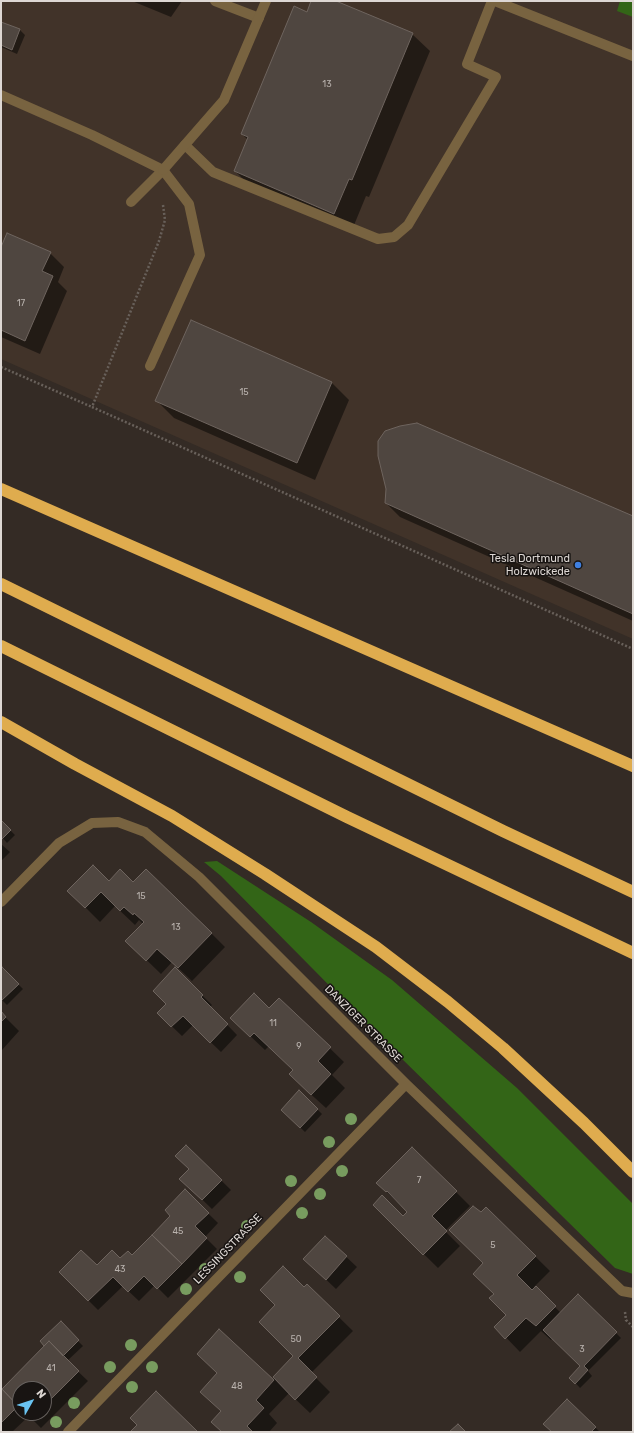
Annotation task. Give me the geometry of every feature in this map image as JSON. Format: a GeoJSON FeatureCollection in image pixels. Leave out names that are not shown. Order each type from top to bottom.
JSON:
{"type":"FeatureCollection","features":[{"type":"Feature","properties":{"kind":"highway"},"geometry":{"type":"LineString","coordinates":[[1,489],[633,766]]}},
{"type":"Feature","properties":{"kind":"highway"},"geometry":{"type":"LineString","coordinates":[[1,584],[503,831],[633,892]]}},
{"type":"Feature","properties":{"kind":"highway"},"geometry":{"type":"LineString","coordinates":[[1,646],[347,817],[633,953]]}},
{"type":"Feature","properties":{"kind":"highway"},"geometry":{"type":"LineString","coordinates":[[1,722],[172,816],[265,874],[376,947],[448,1002],[503,1048],[584,1123],[633,1172]]}},
{"type":"Feature","properties":{"kind":"street"},"geometry":{"type":"LineString","coordinates":[[215,1],[259,18]]}},
{"type":"Feature","properties":{"kind":"street"},"geometry":{"type":"LineString","coordinates":[[131,202],[163,170],[224,100],[266,1]]}},
{"type":"Feature","properties":{"kind":"street"},"geometry":{"type":"LineString","coordinates":[[185,145],[213,172],[378,239],[394,237],[408,225],[496,77],[467,64],[492,1]]}},
{"type":"Feature","properties":{"kind":"street"},"geometry":{"type":"LineString","coordinates":[[495,1],[633,56]]}},
{"type":"Feature","properties":{"kind":"street"},"geometry":{"type":"LineString","coordinates":[[1,95],[92,135],[163,170],[189,204],[200,255],[150,366]]}},
{"type":"Feature","properties":{"kind":"street","name":"DANZIGER STRASSE"},"geometry":{"type":"LineString","coordinates":[[1,902],[59,844],[92,823],[118,822],[145,832],[199,877],[406,1084],[622,1291],[633,1293]]}},
{"type":"Feature","properties":{"kind":"street","name":"LESSINGSTRASSE"},"geometry":{"type":"LineString","coordinates":[[68,1432],[406,1084]]}},
{"type":"Feature","properties":{"kind":"path"},"geometry":{"type":"LineString","coordinates":[[92,407],[159,241],[164,220],[163,170]]}},
{"type":"Feature","properties":{"kind":"path"},"geometry":{"type":"LineString","coordinates":[[1,367],[633,649]]}},
{"type":"Feature","properties":{"kind":"shaded area"},"geometry":{"type":"Polygon","coordinates":[[[1,1],[633,1],[633,639],[1,359],[1,1]]]}},
{"type":"Feature","properties":{"kind":"green space"},"geometry":{"type":"Polygon","coordinates":[[[620,1],[633,1],[633,17],[617,11],[620,1]]]}},
{"type":"Feature","properties":{"kind":"green space"},"geometry":{"type":"Polygon","coordinates":[[[217,861],[311,922],[392,980],[517,1088],[633,1204],[633,1274],[615,1268],[397,1054],[221,876],[204,862],[217,861]]]}},
{"type":"Feature","properties":{"kind":"building"},"geometry":{"type":"Polygon","coordinates":[[[311,1],[336,1],[413,33],[352,180],[349,179],[334,214],[234,171],[248,137],[241,134],[294,6],[307,12],[311,1]]]}},
{"type":"Feature","properties":{"kind":"building"},"geometry":{"type":"Polygon","coordinates":[[[1,22],[20,29],[12,50],[1,45],[1,22]]]}},
{"type":"Feature","properties":{"kind":"building"},"geometry":{"type":"Polygon","coordinates":[[[7,233],[51,252],[42,271],[53,276],[25,341],[1,330],[1,247],[7,233]]]}},
{"type":"Feature","properties":{"kind":"building"},"geometry":{"type":"Polygon","coordinates":[[[191,320],[332,382],[297,463],[155,401],[191,320]]]}},
{"type":"Feature","properties":{"kind":"building","name":"Tesla Dortmund Holzwickede"},"geometry":{"type":"Polygon","coordinates":[[[417,423],[633,516],[633,614],[385,503],[386,489],[378,456],[378,441],[385,431],[400,426],[417,423]]]}},
{"type":"Feature","properties":{"kind":"building"},"geometry":{"type":"Polygon","coordinates":[[[1,820],[11,830],[2,839],[1,838],[1,820]]]}},
{"type":"Feature","properties":{"kind":"building"},"geometry":{"type":"Polygon","coordinates":[[[93,865],[109,881],[120,869],[133,882],[146,869],[212,933],[178,968],[157,949],[146,961],[125,941],[144,922],[134,913],[133,915],[124,907],[120,911],[101,892],[85,908],[67,891],[93,865]]]}},
{"type":"Feature","properties":{"kind":"building"},"geometry":{"type":"Polygon","coordinates":[[[2,967],[19,984],[1,1001],[1,968],[2,967]]]}},
{"type":"Feature","properties":{"kind":"building"},"geometry":{"type":"Polygon","coordinates":[[[175,967],[203,995],[201,997],[228,1024],[210,1043],[183,1016],[171,1027],[157,1013],[166,1004],[153,991],[175,967]]]}},
{"type":"Feature","properties":{"kind":"building"},"geometry":{"type":"Polygon","coordinates":[[[254,993],[269,1008],[279,998],[331,1047],[318,1061],[331,1074],[311,1095],[289,1074],[293,1070],[254,1033],[250,1037],[230,1018],[254,993]]]}},
{"type":"Feature","properties":{"kind":"building"},"geometry":{"type":"Polygon","coordinates":[[[1,1011],[6,1017],[1,1022],[1,1011]]]}},
{"type":"Feature","properties":{"kind":"building"},"geometry":{"type":"Polygon","coordinates":[[[299,1090],[318,1109],[300,1128],[281,1110],[299,1090]]]}},
{"type":"Feature","properties":{"kind":"building"},"geometry":{"type":"Polygon","coordinates":[[[186,1145],[222,1180],[202,1200],[179,1179],[189,1169],[175,1156],[186,1145]]]}},
{"type":"Feature","properties":{"kind":"building"},"geometry":{"type":"Polygon","coordinates":[[[412,1147],[457,1191],[432,1216],[447,1231],[423,1255],[373,1205],[382,1195],[403,1216],[407,1212],[387,1191],[386,1192],[376,1183],[412,1147]]]}},
{"type":"Feature","properties":{"kind":"building"},"geometry":{"type":"Polygon","coordinates":[[[185,1189],[209,1213],[195,1226],[207,1238],[182,1264],[152,1235],[170,1216],[165,1210],[185,1189]]]}},
{"type":"Feature","properties":{"kind":"building"},"geometry":{"type":"Polygon","coordinates":[[[473,1206],[481,1212],[486,1207],[536,1256],[517,1275],[532,1290],[536,1286],[556,1306],[536,1326],[526,1318],[505,1339],[494,1327],[506,1315],[489,1298],[494,1294],[473,1274],[483,1263],[449,1230],[473,1206]]]}},
{"type":"Feature","properties":{"kind":"building"},"geometry":{"type":"Polygon","coordinates":[[[152,1235],[182,1264],[157,1289],[144,1276],[128,1292],[113,1277],[88,1301],[59,1272],[81,1250],[97,1265],[112,1250],[120,1258],[128,1251],[132,1255],[152,1235]]]}},
{"type":"Feature","properties":{"kind":"building"},"geometry":{"type":"Polygon","coordinates":[[[325,1236],[347,1256],[326,1280],[303,1259],[325,1236]]]}},
{"type":"Feature","properties":{"kind":"building"},"geometry":{"type":"Polygon","coordinates":[[[283,1266],[304,1287],[307,1284],[340,1316],[298,1358],[317,1377],[295,1400],[273,1377],[293,1356],[259,1322],[275,1305],[260,1290],[283,1266]]]}},
{"type":"Feature","properties":{"kind":"building"},"geometry":{"type":"Polygon","coordinates":[[[578,1294],[617,1332],[584,1366],[588,1370],[575,1384],[569,1378],[580,1366],[543,1330],[578,1294]]]}},
{"type":"Feature","properties":{"kind":"building"},"geometry":{"type":"Polygon","coordinates":[[[61,1321],[79,1340],[63,1356],[49,1341],[44,1346],[40,1341],[61,1321]]]}},
{"type":"Feature","properties":{"kind":"building"},"geometry":{"type":"Polygon","coordinates":[[[219,1329],[274,1380],[256,1400],[264,1408],[247,1426],[253,1432],[222,1432],[211,1422],[221,1411],[200,1392],[217,1373],[197,1354],[219,1329]]]}},
{"type":"Feature","properties":{"kind":"building"},"geometry":{"type":"Polygon","coordinates":[[[49,1341],[79,1371],[52,1398],[52,1381],[12,1381],[12,1400],[2,1389],[49,1341]]]}},
{"type":"Feature","properties":{"kind":"building"},"geometry":{"type":"Polygon","coordinates":[[[1,1388],[12,1400],[12,1412],[1,1423],[1,1388]]]}},
{"type":"Feature","properties":{"kind":"building"},"geometry":{"type":"Polygon","coordinates":[[[156,1391],[198,1432],[130,1432],[137,1425],[130,1418],[156,1391]]]}},
{"type":"Feature","properties":{"kind":"building"},"geometry":{"type":"Polygon","coordinates":[[[567,1399],[596,1427],[591,1432],[552,1432],[543,1424],[567,1399]]]}},
{"type":"Feature","properties":{"kind":"building"},"geometry":{"type":"Polygon","coordinates":[[[458,1424],[466,1432],[449,1432],[458,1424]]]}},
{"type":"Feature","properties":{"kind":"place","name":"Tesla Dortmund Holzwickede"},"geometry":{"type":"Point","coordinates":[578,565]}}]}
